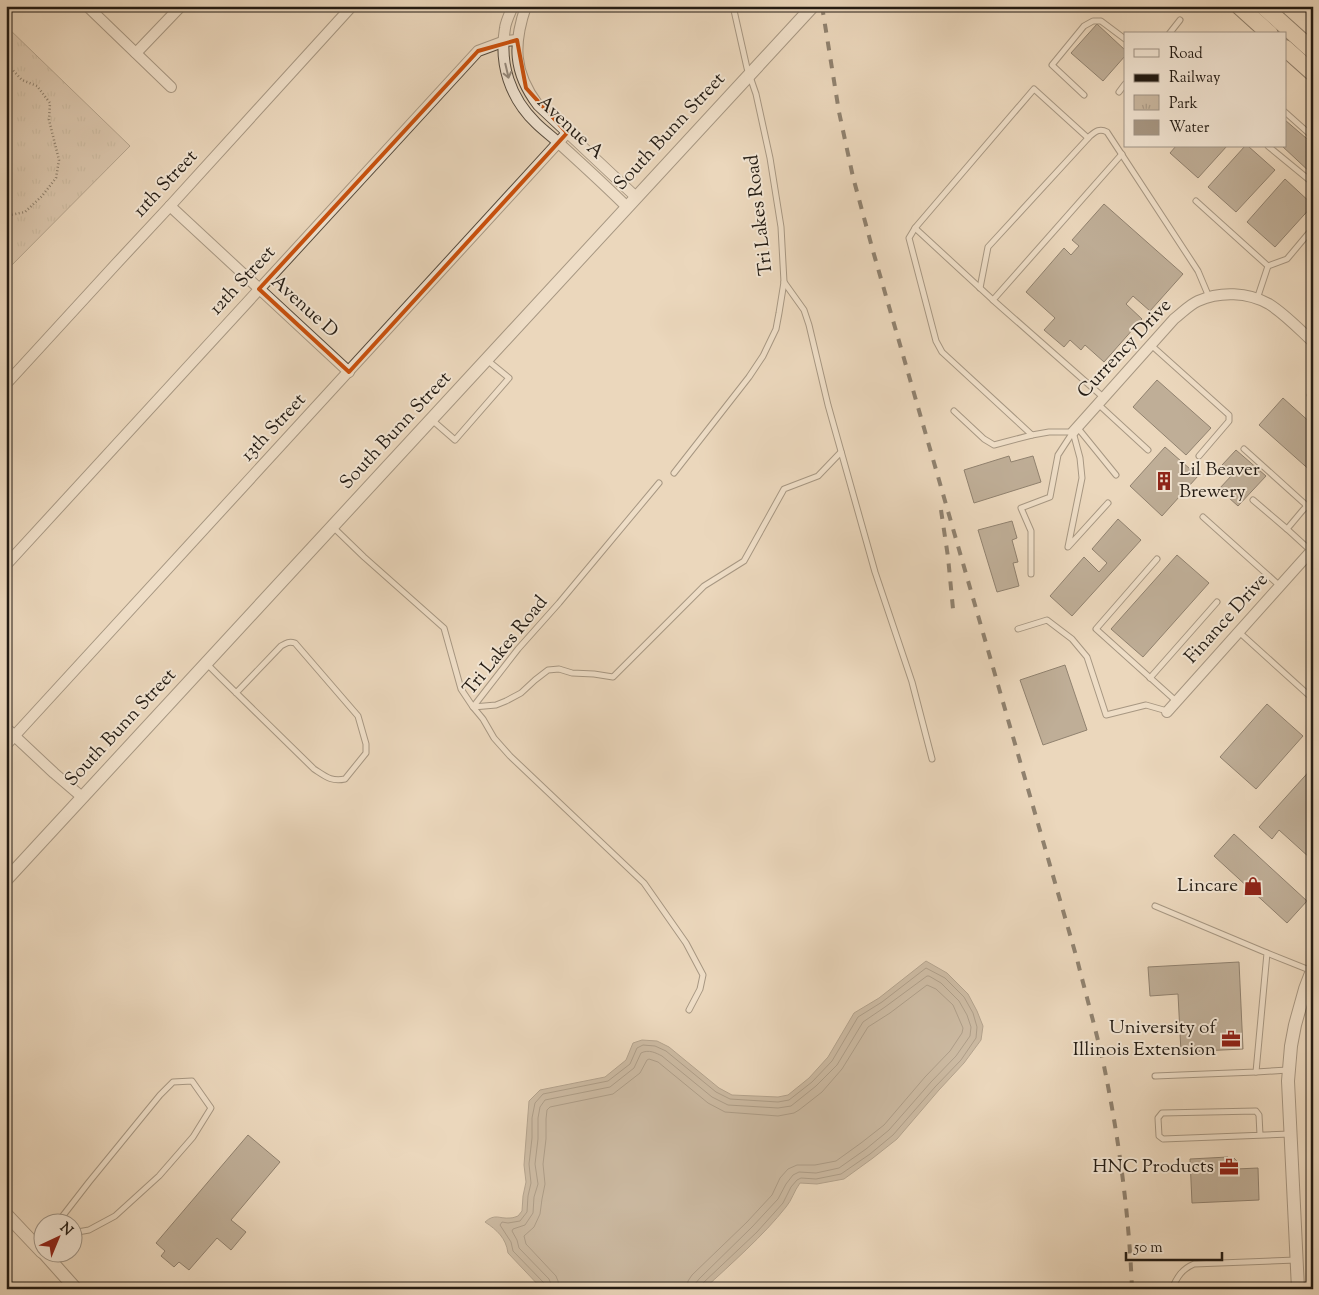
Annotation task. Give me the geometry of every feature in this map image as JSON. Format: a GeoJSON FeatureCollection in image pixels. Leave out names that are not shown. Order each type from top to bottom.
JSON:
{"type":"FeatureCollection","features":[{"type":"Feature","properties":{"kind":"highway"},"geometry":{"type":"LineString","coordinates":[[1239,6],[1268,32]]}},
{"type":"Feature","properties":{"kind":"highway"},"geometry":{"type":"LineString","coordinates":[[1263,6],[1313,51]]}},
{"type":"Feature","properties":{"kind":"highway"},"geometry":{"type":"LineString","coordinates":[[1286,49],[1313,73]]}},
{"type":"Feature","properties":{"kind":"street"},"geometry":{"type":"LineString","coordinates":[[87,6],[171,87]]}},
{"type":"Feature","properties":{"kind":"street"},"geometry":{"type":"LineString","coordinates":[[136,53],[181,6]]}},
{"type":"Feature","properties":{"kind":"street","name":"11th Street"},"geometry":{"type":"LineString","coordinates":[[6,384],[352,6]]}},
{"type":"Feature","properties":{"kind":"street","name":"Avenue A"},"geometry":{"type":"LineString","coordinates":[[513,6],[505,28],[505,68],[517,100],[537,124],[559,142],[627,206]]}},
{"type":"Feature","properties":{"kind":"street","name":"Avenue A"},"geometry":{"type":"LineString","coordinates":[[526,6],[517,40],[520,71],[526,88],[538,105],[636,196]]}},
{"type":"Feature","properties":{"kind":"street","name":"South Bunn Street"},"geometry":{"type":"LineString","coordinates":[[6,880],[813,6]]}},
{"type":"Feature","properties":{"kind":"street","name":"12th Street"},"geometry":{"type":"LineString","coordinates":[[6,565],[478,51],[504,41],[517,40]]}},
{"type":"Feature","properties":{"kind":"street","name":"13th Street"},"geometry":{"type":"LineString","coordinates":[[6,745],[567,133]]}},
{"type":"Feature","properties":{"kind":"street","name":"Avenue D"},"geometry":{"type":"LineString","coordinates":[[170,206],[349,372]]}},
{"type":"Feature","properties":{"kind":"street","name":"Currency Drive"},"geometry":{"type":"LineString","coordinates":[[1075,429],[1186,308],[1197,301],[1224,294],[1256,298],[1269,304],[1282,314],[1313,342]]}},
{"type":"Feature","properties":{"kind":"street","name":"Finance Drive"},"geometry":{"type":"LineString","coordinates":[[1167,712],[1312,550]]}},
{"type":"Feature","properties":{"kind":"street"},"geometry":{"type":"LineString","coordinates":[[6,728],[82,797]]}},
{"type":"Feature","properties":{"kind":"street"},"geometry":{"type":"LineString","coordinates":[[1298,1289],[1288,1081],[1295,1025],[1312,970]]}},
{"type":"Feature","properties":{"kind":"street"},"geometry":{"type":"LineString","coordinates":[[6,1214],[32,1239]]}},
{"type":"Feature","properties":{"kind":"street"},"geometry":{"type":"LineString","coordinates":[[53,1262],[76,1289]]}},
{"type":"Feature","properties":{"kind":"lane","name":"Tri Lakes Road"},"geometry":{"type":"LineString","coordinates":[[674,472],[749,377],[763,356],[776,329],[784,282],[781,227],[762,116],[747,68],[732,6]]}},
{"type":"Feature","properties":{"kind":"lane"},"geometry":{"type":"LineString","coordinates":[[1084,95],[1052,65],[1084,26],[1093,20],[1101,21],[1124,39]]}},
{"type":"Feature","properties":{"kind":"lane"},"geometry":{"type":"LineString","coordinates":[[1171,32],[1180,20]]}},
{"type":"Feature","properties":{"kind":"lane"},"geometry":{"type":"LineString","coordinates":[[1119,92],[1124,85]]}},
{"type":"Feature","properties":{"kind":"lane"},"geometry":{"type":"LineString","coordinates":[[1032,434],[942,352],[936,341],[909,238],[915,228],[1034,89],[1088,138]]}},
{"type":"Feature","properties":{"kind":"lane"},"geometry":{"type":"LineString","coordinates":[[1286,113],[1313,137]]}},
{"type":"Feature","properties":{"kind":"lane"},"geometry":{"type":"LineString","coordinates":[[980,288],[988,247],[1088,138],[1096,131],[1102,130],[1107,132],[1122,154],[1198,271],[1209,297]]}},
{"type":"Feature","properties":{"kind":"lane"},"geometry":{"type":"LineString","coordinates":[[1270,148],[1313,183]]}},
{"type":"Feature","properties":{"kind":"lane"},"geometry":{"type":"LineString","coordinates":[[993,300],[1122,154]]}},
{"type":"Feature","properties":{"kind":"lane"},"geometry":{"type":"LineString","coordinates":[[1196,201],[1268,266]]}},
{"type":"Feature","properties":{"kind":"lane"},"geometry":{"type":"LineString","coordinates":[[915,228],[1101,401],[1148,450]]}},
{"type":"Feature","properties":{"kind":"lane"},"geometry":{"type":"LineString","coordinates":[[1256,298],[1268,266],[1287,259],[1313,228]]}},
{"type":"Feature","properties":{"kind":"lane"},"geometry":{"type":"LineString","coordinates":[[784,282],[804,310],[809,325],[828,405],[875,572],[912,682],[932,758]]}},
{"type":"Feature","properties":{"kind":"lane"},"geometry":{"type":"LineString","coordinates":[[1151,345],[1229,414],[1229,421],[1199,456]]}},
{"type":"Feature","properties":{"kind":"lane"},"geometry":{"type":"LineString","coordinates":[[432,420],[455,440],[509,378],[487,360]]}},
{"type":"Feature","properties":{"kind":"lane"},"geometry":{"type":"LineString","coordinates":[[1313,391],[1310,395],[1313,398]]}},
{"type":"Feature","properties":{"kind":"lane"},"geometry":{"type":"LineString","coordinates":[[954,411],[984,439],[994,445],[1032,434],[1075,429]]}},
{"type":"Feature","properties":{"kind":"lane"},"geometry":{"type":"LineString","coordinates":[[1075,429],[1116,475]]}},
{"type":"Feature","properties":{"kind":"lane"},"geometry":{"type":"LineString","coordinates":[[1075,429],[1082,478],[1068,547],[1108,503]]}},
{"type":"Feature","properties":{"kind":"lane"},"geometry":{"type":"LineString","coordinates":[[1030,574],[1031,531],[1021,508],[1050,497],[1058,455],[1075,429]]}},
{"type":"Feature","properties":{"kind":"lane"},"geometry":{"type":"LineString","coordinates":[[1244,449],[1305,504],[1306,507],[1287,529]]}},
{"type":"Feature","properties":{"kind":"lane"},"geometry":{"type":"LineString","coordinates":[[333,527],[444,628],[461,689],[473,707],[496,705],[522,693],[548,670],[559,669],[572,673],[613,677],[704,586],[744,561],[784,489],[818,476],[841,452]]}},
{"type":"Feature","properties":{"kind":"lane","name":"Tri Lakes Road"},"geometry":{"type":"LineString","coordinates":[[659,483],[518,649],[473,707],[483,719],[494,738],[510,756],[644,884],[686,943],[703,975],[700,989],[689,1010]]}},
{"type":"Feature","properties":{"kind":"lane"},"geometry":{"type":"LineString","coordinates":[[1253,500],[1312,550]]}},
{"type":"Feature","properties":{"kind":"lane"},"geometry":{"type":"LineString","coordinates":[[1203,517],[1280,586]]}},
{"type":"Feature","properties":{"kind":"lane"},"geometry":{"type":"LineString","coordinates":[[1157,559],[1096,629],[1176,702]]}},
{"type":"Feature","properties":{"kind":"lane"},"geometry":{"type":"LineString","coordinates":[[1150,678],[1217,602]]}},
{"type":"Feature","properties":{"kind":"lane"},"geometry":{"type":"LineString","coordinates":[[1018,629],[1047,620],[1072,639],[1087,657],[1106,715],[1146,705],[1167,712]]}},
{"type":"Feature","properties":{"kind":"lane"},"geometry":{"type":"LineString","coordinates":[[1238,632],[1313,699]]}},
{"type":"Feature","properties":{"kind":"lane"},"geometry":{"type":"LineString","coordinates":[[207,664],[236,693],[314,769],[328,778],[337,781],[345,779],[366,753],[366,744],[358,716],[295,643],[287,642],[281,646],[236,693]]}},
{"type":"Feature","properties":{"kind":"lane"},"geometry":{"type":"LineString","coordinates":[[1155,906],[1312,970]]}},
{"type":"Feature","properties":{"kind":"lane"},"geometry":{"type":"LineString","coordinates":[[1256,1072],[1267,953]]}},
{"type":"Feature","properties":{"kind":"lane"},"geometry":{"type":"LineString","coordinates":[[1156,1076],[1289,1070]]}},
{"type":"Feature","properties":{"kind":"lane"},"geometry":{"type":"LineString","coordinates":[[66,1212],[160,1095],[173,1082],[192,1081],[211,1108],[193,1137],[159,1176],[115,1216],[89,1230],[82,1231]]}},
{"type":"Feature","properties":{"kind":"lane"},"geometry":{"type":"LineString","coordinates":[[1260,1136],[1259,1115],[1256,1111],[1162,1113],[1158,1118],[1159,1136],[1163,1139],[1260,1136],[1290,1134]]}},
{"type":"Feature","properties":{"kind":"lane"},"geometry":{"type":"LineString","coordinates":[[1172,1289],[1175,1281],[1185,1268],[1194,1264],[1297,1260]]}},
{"type":"Feature","properties":{"kind":"path"},"geometry":{"type":"LineString","coordinates":[[6,63],[22,80],[37,86],[50,103],[49,120],[59,160],[56,178],[42,196],[25,212],[6,216]]}},
{"type":"Feature","properties":{"kind":"highlighted area"},"geometry":{"type":"Polygon","coordinates":[[[517,40],[526,88],[567,133],[349,372],[259,289],[478,51],[517,40]]]}},
{"type":"Feature","properties":{"kind":"green space"},"geometry":{"type":"Polygon","coordinates":[[[6,26],[130,146],[6,271],[6,26]]]}},
{"type":"Feature","properties":{"kind":"water"},"geometry":{"type":"Polygon","coordinates":[[[926,961],[947,973],[968,994],[983,1026],[981,1040],[964,1063],[897,1139],[844,1179],[817,1184],[800,1183],[788,1204],[768,1228],[704,1289],[542,1289],[508,1253],[500,1235],[485,1222],[494,1217],[518,1216],[522,1211],[526,1182],[524,1165],[529,1101],[540,1090],[605,1077],[626,1060],[633,1043],[642,1040],[657,1041],[669,1047],[719,1088],[732,1095],[778,1097],[788,1095],[809,1078],[828,1057],[854,1013],[879,998],[926,961]]]}},
{"type":"Feature","properties":{"kind":"building"},"geometry":{"type":"Polygon","coordinates":[[[1097,24],[1124,49],[1124,57],[1103,81],[1071,53],[1097,24]]]}},
{"type":"Feature","properties":{"kind":"building"},"geometry":{"type":"Polygon","coordinates":[[[1286,121],[1313,144],[1312,174],[1284,148],[1286,148],[1286,121]]]}},
{"type":"Feature","properties":{"kind":"building"},"geometry":{"type":"Polygon","coordinates":[[[1174,148],[1225,148],[1198,178],[1170,153],[1174,148]]]}},
{"type":"Feature","properties":{"kind":"building"},"geometry":{"type":"Polygon","coordinates":[[[1243,148],[1250,148],[1275,170],[1236,212],[1208,187],[1243,148]]]}},
{"type":"Feature","properties":{"kind":"building"},"geometry":{"type":"Polygon","coordinates":[[[1285,179],[1313,205],[1275,247],[1247,222],[1285,179]]]}},
{"type":"Feature","properties":{"kind":"building"},"geometry":{"type":"Polygon","coordinates":[[[1104,204],[1183,274],[1150,311],[1133,296],[1126,304],[1142,319],[1104,362],[1085,345],[1081,350],[1070,340],[1064,347],[1044,330],[1055,318],[1026,292],[1064,248],[1071,255],[1079,246],[1072,240],[1104,204]]]}},
{"type":"Feature","properties":{"kind":"building"},"geometry":{"type":"Polygon","coordinates":[[[1157,380],[1211,428],[1186,455],[1133,407],[1157,380]]]}},
{"type":"Feature","properties":{"kind":"building"},"geometry":{"type":"Polygon","coordinates":[[[1283,398],[1313,425],[1313,473],[1259,425],[1283,398]]]}},
{"type":"Feature","properties":{"kind":"building","name":"Lil Beaver Brewery"},"geometry":{"type":"Polygon","coordinates":[[[1165,447],[1198,476],[1162,516],[1130,486],[1165,447]]]}},
{"type":"Feature","properties":{"kind":"building"},"geometry":{"type":"Polygon","coordinates":[[[1236,450],[1266,476],[1238,506],[1219,489],[1233,474],[1222,465],[1236,450]]]}},
{"type":"Feature","properties":{"kind":"building"},"geometry":{"type":"Polygon","coordinates":[[[1009,456],[1011,462],[1033,456],[1041,482],[974,503],[964,470],[1009,456]]]}},
{"type":"Feature","properties":{"kind":"building"},"geometry":{"type":"Polygon","coordinates":[[[1118,519],[1141,540],[1072,616],[1050,596],[1084,557],[1099,572],[1107,563],[1092,549],[1118,519]]]}},
{"type":"Feature","properties":{"kind":"building"},"geometry":{"type":"Polygon","coordinates":[[[1012,521],[1017,538],[1012,540],[1018,562],[1013,563],[1019,586],[997,592],[978,530],[1012,521]]]}},
{"type":"Feature","properties":{"kind":"building"},"geometry":{"type":"Polygon","coordinates":[[[1177,555],[1209,583],[1143,657],[1111,629],[1177,555]]]}},
{"type":"Feature","properties":{"kind":"building"},"geometry":{"type":"Polygon","coordinates":[[[1065,665],[1087,730],[1043,745],[1020,680],[1065,665]]]}},
{"type":"Feature","properties":{"kind":"building"},"geometry":{"type":"Polygon","coordinates":[[[1267,704],[1303,736],[1256,789],[1220,757],[1267,704]]]}},
{"type":"Feature","properties":{"kind":"building"},"geometry":{"type":"Polygon","coordinates":[[[1313,767],[1313,855],[1310,858],[1279,830],[1272,839],[1259,827],[1313,767]]]}},
{"type":"Feature","properties":{"kind":"building"},"geometry":{"type":"Polygon","coordinates":[[[1234,834],[1307,901],[1287,923],[1214,856],[1234,834]]]}},
{"type":"Feature","properties":{"kind":"building"},"geometry":{"type":"Polygon","coordinates":[[[1239,962],[1243,1049],[1181,1052],[1178,994],[1150,996],[1148,967],[1239,962]]]}},
{"type":"Feature","properties":{"kind":"building"},"geometry":{"type":"Polygon","coordinates":[[[248,1135],[280,1162],[231,1220],[246,1232],[231,1250],[217,1238],[189,1270],[179,1262],[174,1267],[161,1256],[165,1251],[156,1243],[248,1135]]]}},
{"type":"Feature","properties":{"kind":"building"},"geometry":{"type":"Polygon","coordinates":[[[1228,1157],[1229,1161],[1234,1158],[1239,1163],[1236,1169],[1258,1168],[1259,1200],[1192,1203],[1190,1159],[1228,1157]]]}},
{"type":"Feature","properties":{"kind":"building"},"geometry":{"type":"Polygon","coordinates":[[[1228,1284],[1229,1289],[1190,1289],[1190,1286],[1228,1284]]]}},
{"type":"Feature","properties":{"kind":"railway"},"geometry":{"type":"LineString","coordinates":[[822,6],[839,112],[853,177],[1077,959],[1101,1053],[1123,1177],[1132,1289]]}},
{"type":"Feature","properties":{"kind":"railway"},"geometry":{"type":"LineString","coordinates":[[941,510],[953,609]]}},
{"type":"Feature","properties":{"kind":"place","name":"Lil Beaver Brewery"},"geometry":{"type":"Point","coordinates":[1164,481]}},
{"type":"Feature","properties":{"kind":"place","name":"Lincare"},"geometry":{"type":"Point","coordinates":[1253,886]}},
{"type":"Feature","properties":{"kind":"place","name":"University of Illinois Extension"},"geometry":{"type":"Point","coordinates":[1231,1039]}},
{"type":"Feature","properties":{"kind":"place","name":"HNC Products"},"geometry":{"type":"Point","coordinates":[1229,1167]}}]}
